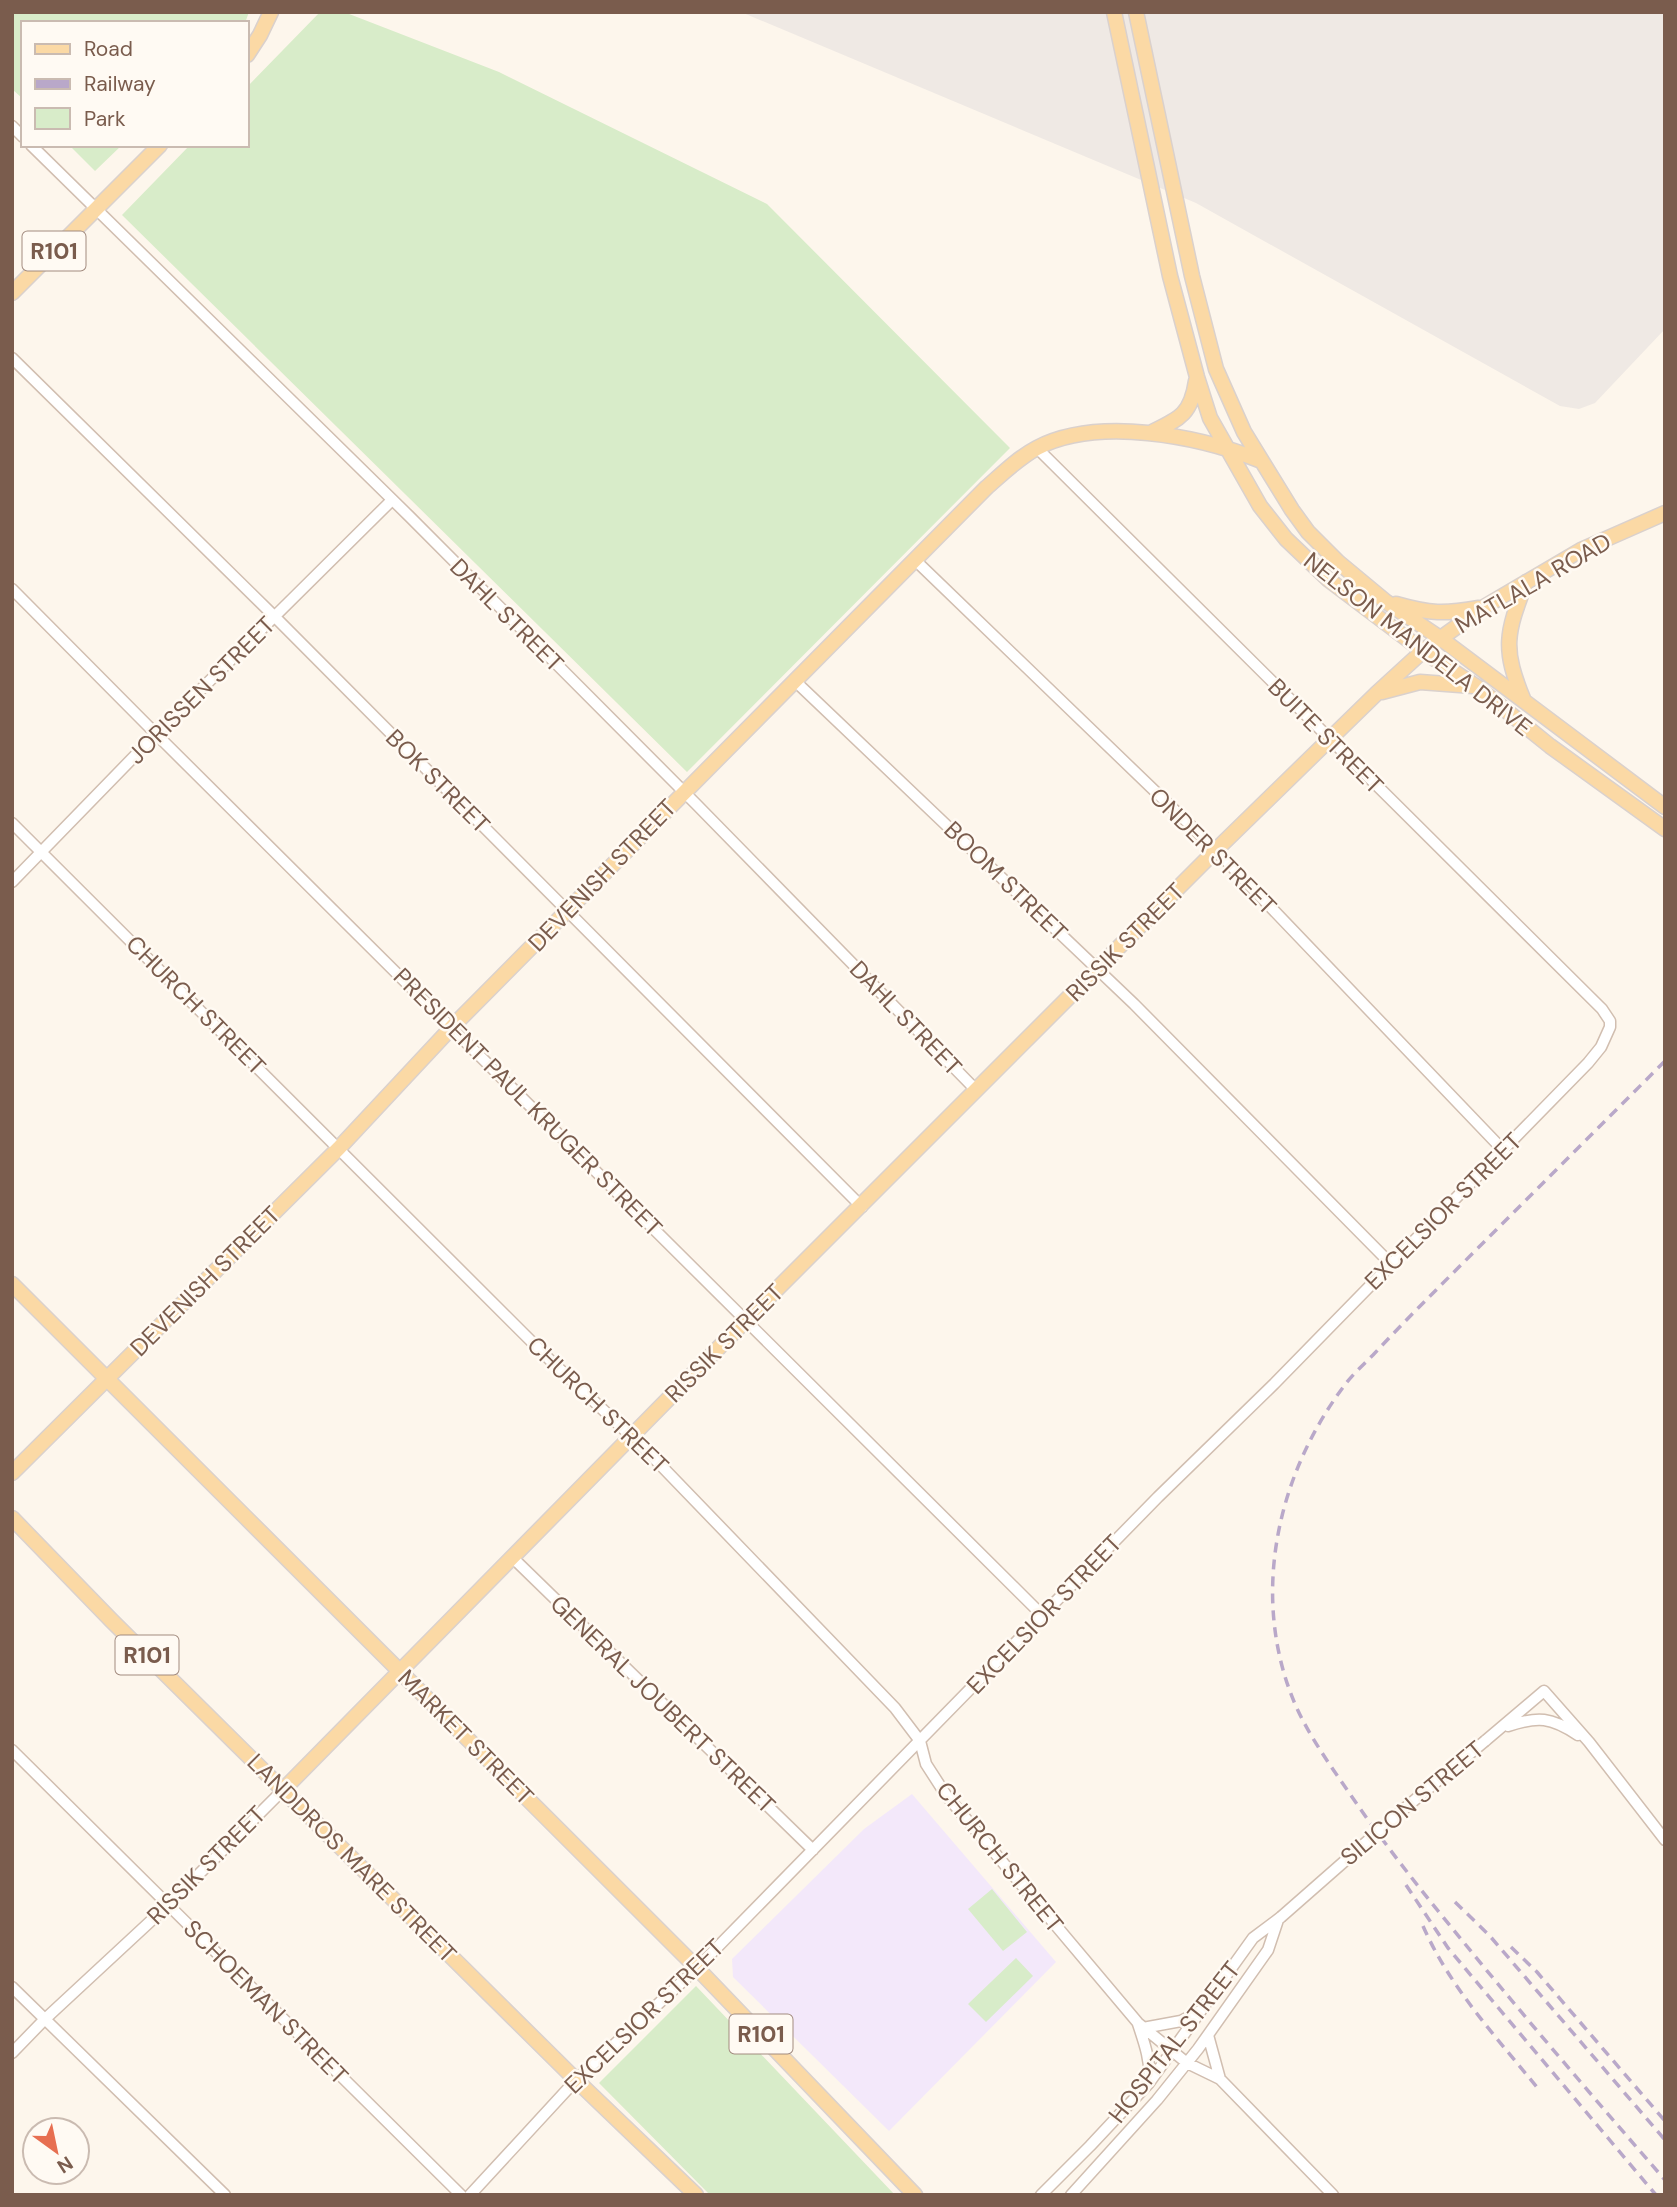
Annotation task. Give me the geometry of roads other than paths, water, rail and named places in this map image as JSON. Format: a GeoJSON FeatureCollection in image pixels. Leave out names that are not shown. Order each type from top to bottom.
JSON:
{"type":"FeatureCollection","features":[{"type":"Feature","properties":{"kind":"main road"},"geometry":{"type":"LineString","coordinates":[[248,53],[271,12]]}},
{"type":"Feature","properties":{"kind":"main road","name":"NELSON MANDELA DRIVE"},"geometry":{"type":"LineString","coordinates":[[1114,12],[1158,223],[1197,377],[1210,418],[1260,506],[1286,540],[1329,580],[1423,651],[1477,687],[1550,747],[1665,830]]}},
{"type":"Feature","properties":{"kind":"main road","name":"NELSON MANDELA DRIVE"},"geometry":{"type":"LineString","coordinates":[[1136,12],[1216,369],[1259,460],[1308,532],[1338,562],[1385,601],[1440,638],[1665,807]]}},
{"type":"Feature","properties":{"kind":"main road","name":"R101"},"geometry":{"type":"LineString","coordinates":[[12,293],[158,147]]}},
{"type":"Feature","properties":{"kind":"main road"},"geometry":{"type":"LineString","coordinates":[[1150,433],[1177,420],[1186,412],[1192,401],[1197,377]]}},
{"type":"Feature","properties":{"kind":"main road","name":"DEVENISH STREET"},"geometry":{"type":"LineString","coordinates":[[12,1473],[339,1148],[452,1027],[986,488],[1037,448],[1075,433],[1150,433],[1225,447],[1259,460]]}},
{"type":"Feature","properties":{"kind":"main road","name":"MATLALA ROAD"},"geometry":{"type":"LineString","coordinates":[[1440,638],[1483,607],[1581,550],[1665,513]]}},
{"type":"Feature","properties":{"kind":"main road"},"geometry":{"type":"LineString","coordinates":[[1525,704],[1509,662],[1509,647],[1514,614],[1528,581]]}},
{"type":"Feature","properties":{"kind":"main road"},"geometry":{"type":"LineString","coordinates":[[1385,601],[1434,614],[1483,607]]}},
{"type":"Feature","properties":{"kind":"main road","name":"RISSIK STREET"},"geometry":{"type":"LineString","coordinates":[[283,1790],[747,1319],[862,1207],[1216,850],[1376,694],[1440,638]]}},
{"type":"Feature","properties":{"kind":"main road"},"geometry":{"type":"LineString","coordinates":[[1376,694],[1420,682],[1477,687]]}},
{"type":"Feature","properties":{"kind":"main road","name":"MARKET STREET"},"geometry":{"type":"LineString","coordinates":[[12,1284],[696,1968],[915,2195]]}},
{"type":"Feature","properties":{"kind":"main road","name":"LANDDROS MARE STREET"},"geometry":{"type":"LineString","coordinates":[[12,1518],[112,1621],[576,2080],[696,2195]]}},
{"type":"Feature","properties":{"kind":"street","name":"DAHL STREET"},"geometry":{"type":"LineString","coordinates":[[33,147],[392,500],[977,1091]]}},
{"type":"Feature","properties":{"kind":"street","name":"BOK STREET"},"geometry":{"type":"LineString","coordinates":[[12,358],[274,616],[862,1207]]}},
{"type":"Feature","properties":{"kind":"street","name":"BUITE STREET"},"geometry":{"type":"LineString","coordinates":[[1037,448],[1602,1009],[1610,1021],[1610,1027]]}},
{"type":"Feature","properties":{"kind":"street","name":"JORISSEN STREET"},"geometry":{"type":"LineString","coordinates":[[12,882],[156,734],[392,500]]}},
{"type":"Feature","properties":{"kind":"street","name":"ONDER STREET"},"geometry":{"type":"LineString","coordinates":[[914,559],[1216,850],[1504,1151]]}},
{"type":"Feature","properties":{"kind":"street","name":"PRESIDENT PAUL KRUGER STREET"},"geometry":{"type":"LineString","coordinates":[[12,589],[1043,1616]]}},
{"type":"Feature","properties":{"kind":"street","name":"BOOM STREET"},"geometry":{"type":"LineString","coordinates":[[795,681],[1098,970],[1390,1263]]}},
{"type":"Feature","properties":{"kind":"street","name":"CHURCH STREET"},"geometry":{"type":"LineString","coordinates":[[12,823],[631,1437],[895,1708],[920,1741],[926,1765],[946,1795],[1141,2026],[1187,2063],[1220,2079],[1333,2195]]}},
{"type":"Feature","properties":{"kind":"street","name":"EXCELSIOR STREET"},"geometry":{"type":"LineString","coordinates":[[470,2195],[576,2080],[696,1968],[1158,1497],[1274,1384],[1390,1263],[1504,1151],[1588,1063],[1601,1047],[1610,1027]]}},
{"type":"Feature","properties":{"kind":"street","name":"GENERAL JOUBERT STREET"},"geometry":{"type":"LineString","coordinates":[[513,1558],[813,1850]]}},
{"type":"Feature","properties":{"kind":"street","name":"SILICON STREET"},"geometry":{"type":"LineString","coordinates":[[1279,1919],[1393,1817],[1544,1691],[1589,1742]]}},
{"type":"Feature","properties":{"kind":"street"},"geometry":{"type":"LineString","coordinates":[[1502,1727],[1524,1721],[1553,1720],[1589,1742],[1665,1840]]}},
{"type":"Feature","properties":{"kind":"street","name":"SCHOEMAN STREET"},"geometry":{"type":"LineString","coordinates":[[12,1749],[461,2195]]}},
{"type":"Feature","properties":{"kind":"street","name":"RISSIK STREET"},"geometry":{"type":"LineString","coordinates":[[12,2053],[168,1905],[283,1790]]}},
{"type":"Feature","properties":{"kind":"street","name":"HOSPITAL STREET"},"geometry":{"type":"LineString","coordinates":[[1041,2195],[1149,2083],[1253,1938],[1279,1919]]}},
{"type":"Feature","properties":{"kind":"street","name":"HOSPITAL STREET"},"geometry":{"type":"LineString","coordinates":[[1070,2195],[1187,2063],[1268,1950],[1279,1919]]}},
{"type":"Feature","properties":{"kind":"street"},"geometry":{"type":"LineString","coordinates":[[12,1987],[225,2195]]}},
{"type":"Feature","properties":{"kind":"street"},"geometry":{"type":"LineString","coordinates":[[1141,2026],[1181,2021],[1203,2009]]}},
{"type":"Feature","properties":{"kind":"street","name":"CHURCH STREET"},"geometry":{"type":"LineString","coordinates":[[1141,2026],[1149,2066],[1149,2083]]}},
{"type":"Feature","properties":{"kind":"street","name":"CHURCH STREET"},"geometry":{"type":"LineString","coordinates":[[1208,2035],[1220,2079]]}},
{"type":"Feature","properties":{"kind":"railway"},"geometry":{"type":"LineString","coordinates":[[1665,1061],[1344,1386],[1301,1459],[1277,1539],[1273,1581],[1274,1622],[1281,1664],[1295,1704],[1313,1739],[1362,1811],[1439,1912],[1665,2180]]}},
{"type":"Feature","properties":{"kind":"railway"},"geometry":{"type":"LineString","coordinates":[[1406,1885],[1448,1948],[1656,2195]]}},
{"type":"Feature","properties":{"kind":"railway"},"geometry":{"type":"LineString","coordinates":[[1455,1902],[1489,1935],[1665,2140]]}},
{"type":"Feature","properties":{"kind":"railway"},"geometry":{"type":"LineString","coordinates":[[1423,1926],[1461,1992],[1540,2091]]}},
{"type":"Feature","properties":{"kind":"railway"},"geometry":{"type":"LineString","coordinates":[[1511,1947],[1537,1972],[1665,2121]]}}]}
